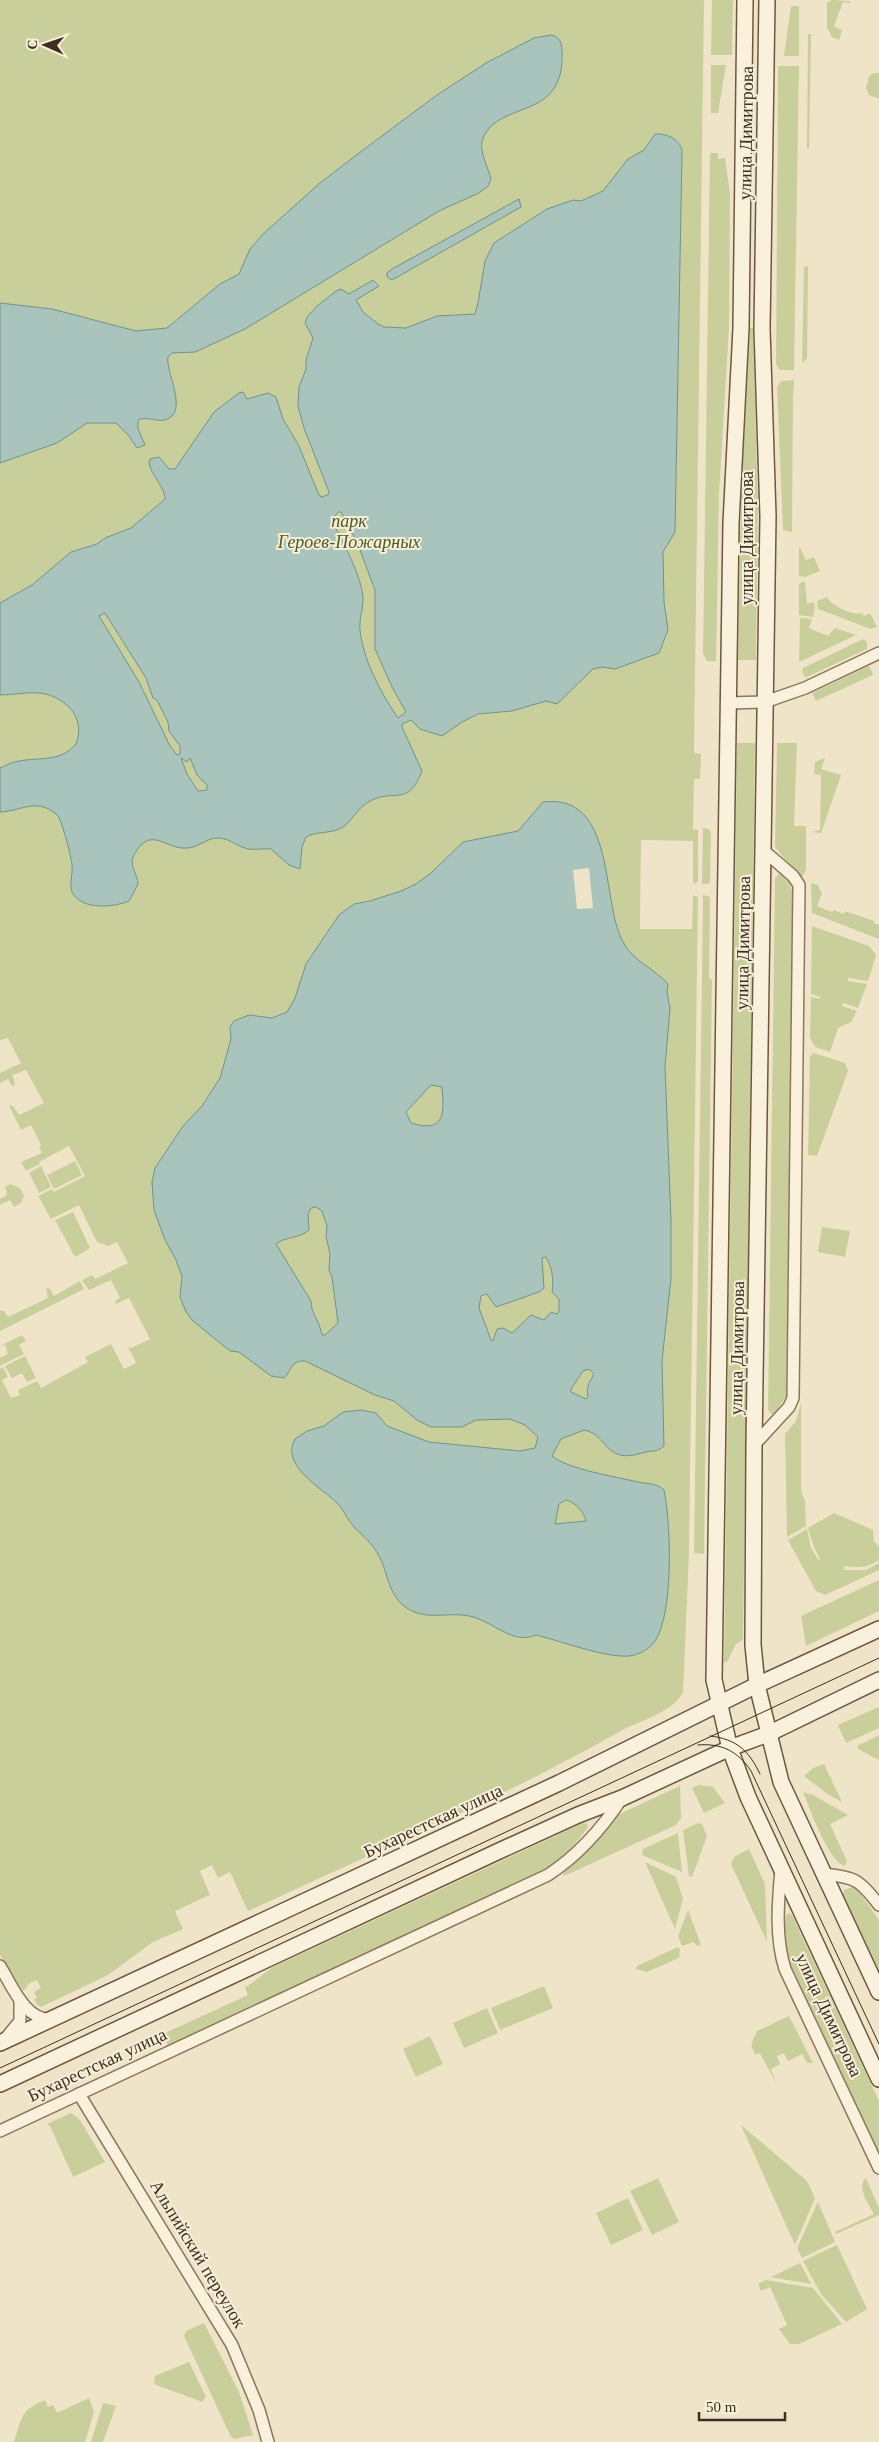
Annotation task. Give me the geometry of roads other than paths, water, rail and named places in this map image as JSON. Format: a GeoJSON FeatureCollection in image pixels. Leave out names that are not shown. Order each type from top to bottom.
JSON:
{"type":"FeatureCollection","features":[{"type":"Feature","properties":{"kind":"street","name":"улица Димитрова"},"geometry":{"type":"LineString","coordinates":[[745,0],[741,328],[730,523],[713,1665],[719,1704],[730,1748],[748,1797],[879,2079]]}},
{"type":"Feature","properties":{"kind":"street","name":"улица Димитрова"},"geometry":{"type":"LineString","coordinates":[[766,0],[762,329],[768,516],[752,1582],[753,1645],[757,1685],[781,1782],[879,1992]]}},
{"type":"Feature","properties":{"kind":"street"},"geometry":{"type":"LineString","coordinates":[[728,703],[765,702],[805,688],[879,653]]}},
{"type":"Feature","properties":{"kind":"street"},"geometry":{"type":"LineString","coordinates":[[754,1445],[789,1407],[793,1398],[799,885],[793,876],[763,850]]}},
{"type":"Feature","properties":{"kind":"street","name":"Бухарестская улица"},"geometry":{"type":"LineString","coordinates":[[0,2043],[559,1783],[757,1685],[879,1629]]}},
{"type":"Feature","properties":{"kind":"street","name":"Бухарестская улица"},"geometry":{"type":"LineString","coordinates":[[0,2084],[508,1847],[578,1815],[622,1798],[730,1748],[768,1734],[879,1680]]}},
{"type":"Feature","properties":{"kind":"street","name":"Бухарестская улица"},"geometry":{"type":"LineString","coordinates":[[0,2131],[548,1875],[564,1864],[612,1813],[622,1798]]}},
{"type":"Feature","properties":{"kind":"street","name":"улица Димитрова"},"geometry":{"type":"LineString","coordinates":[[782,1869],[779,1894],[780,1954],[879,2168]]}},
{"type":"Feature","properties":{"kind":"street"},"geometry":{"type":"LineString","coordinates":[[824,1874],[855,1878],[879,1905]]}},
{"type":"Feature","properties":{"kind":"street"},"geometry":{"type":"LineString","coordinates":[[0,1966],[19,1998],[36,2015],[43,2019],[53,2019]]}},
{"type":"Feature","properties":{"kind":"street"},"geometry":{"type":"LineString","coordinates":[[0,2043],[13,2032],[20,2021],[21,2007],[19,1998]]}},
{"type":"Feature","properties":{"kind":"street","name":"Альпийский переулок"},"geometry":{"type":"LineString","coordinates":[[79,2094],[225,2332],[259,2410],[268,2442]]}},
{"type":"Feature","properties":{"kind":"water"},"geometry":{"type":"Polygon","coordinates":[[[551,35],[561,43],[560,74],[553,89],[543,100],[503,118],[491,126],[483,138],[482,148],[491,179],[488,186],[479,193],[439,211],[245,329],[195,352],[172,353],[168,357],[168,364],[175,392],[176,409],[172,416],[165,420],[138,420],[138,429],[145,445],[137,448],[129,436],[116,423],[87,423],[57,443],[0,463],[0,303],[52,309],[136,331],[167,328],[220,284],[239,274],[250,249],[264,233],[320,183],[359,153],[437,95],[486,63],[534,38],[551,35]]]}},
{"type":"Feature","properties":{"kind":"water"},"geometry":{"type":"Polygon","coordinates":[[[655,134],[660,134],[669,136],[677,141],[682,153],[675,532],[663,552],[664,602],[668,630],[659,653],[615,669],[602,667],[593,669],[557,704],[546,701],[512,711],[478,714],[462,722],[442,736],[420,729],[411,720],[402,724],[422,771],[417,782],[406,793],[379,797],[370,801],[361,807],[346,825],[339,829],[306,837],[302,847],[300,869],[289,865],[271,849],[248,849],[224,839],[216,838],[187,848],[179,848],[152,840],[146,841],[140,846],[132,858],[138,884],[129,901],[115,905],[99,906],[90,905],[76,898],[71,889],[71,859],[59,817],[44,807],[37,806],[0,812],[0,768],[23,760],[55,757],[62,754],[76,744],[79,730],[77,721],[70,708],[62,701],[53,697],[37,693],[0,695],[0,603],[32,585],[71,552],[97,544],[105,538],[131,528],[165,499],[162,488],[150,468],[150,459],[159,457],[169,469],[175,469],[214,412],[239,393],[243,392],[247,399],[268,393],[276,397],[283,419],[299,446],[318,493],[321,497],[328,495],[329,492],[304,428],[298,406],[299,387],[306,369],[306,360],[313,338],[305,323],[307,317],[317,306],[336,291],[341,289],[349,294],[373,280],[379,286],[356,300],[363,312],[384,327],[406,328],[437,316],[475,314],[485,261],[494,243],[547,209],[573,200],[581,201],[603,191],[628,159],[644,150],[655,134]],[[338,512],[332,520],[355,569],[362,590],[363,603],[360,630],[365,653],[379,687],[398,718],[406,712],[393,689],[375,649],[375,590],[357,542],[341,512],[338,512]],[[105,613],[99,616],[139,682],[170,746],[177,755],[180,754],[180,746],[169,731],[168,722],[157,700],[153,698],[146,678],[105,613]],[[181,758],[187,774],[198,791],[207,790],[207,785],[197,775],[190,758],[187,762],[181,758]]]}},
{"type":"Feature","properties":{"kind":"water"},"geometry":{"type":"Polygon","coordinates":[[[519,199],[521,207],[392,280],[387,277],[387,273],[392,269],[519,199]]]}},
{"type":"Feature","properties":{"kind":"water"},"geometry":{"type":"Polygon","coordinates":[[[543,802],[566,804],[583,814],[595,831],[602,852],[616,922],[622,940],[632,954],[668,984],[667,992],[670,1008],[665,1067],[671,1221],[671,1278],[662,1361],[664,1446],[656,1450],[630,1456],[620,1455],[608,1448],[598,1437],[584,1430],[561,1439],[552,1456],[559,1461],[580,1469],[655,1485],[664,1490],[669,1545],[668,1590],[665,1610],[661,1628],[653,1644],[644,1651],[629,1656],[596,1652],[536,1635],[520,1637],[504,1632],[473,1617],[421,1614],[404,1606],[391,1589],[382,1562],[368,1540],[353,1525],[337,1503],[297,1467],[292,1449],[295,1439],[307,1431],[324,1426],[343,1412],[361,1410],[376,1413],[387,1426],[429,1442],[520,1451],[535,1448],[538,1437],[525,1425],[510,1419],[476,1420],[462,1427],[431,1427],[417,1420],[394,1401],[375,1395],[305,1361],[294,1364],[284,1378],[271,1376],[239,1352],[230,1351],[193,1321],[186,1312],[180,1297],[182,1276],[165,1240],[154,1210],[152,1182],[155,1168],[183,1126],[202,1106],[220,1078],[231,1039],[230,1027],[234,1021],[249,1015],[272,1018],[287,1012],[295,998],[306,964],[339,915],[354,904],[401,891],[416,884],[431,873],[463,842],[518,831],[543,802]],[[431,1085],[406,1112],[411,1123],[431,1126],[437,1123],[443,1105],[442,1087],[431,1085]],[[316,1207],[311,1208],[308,1215],[309,1230],[276,1244],[311,1301],[312,1310],[322,1335],[325,1335],[338,1323],[332,1277],[329,1270],[330,1254],[326,1236],[327,1226],[322,1211],[316,1207]],[[546,1257],[542,1258],[544,1288],[539,1292],[496,1307],[487,1294],[481,1296],[479,1308],[491,1340],[493,1341],[497,1329],[503,1328],[512,1333],[531,1315],[544,1320],[551,1312],[557,1314],[559,1312],[559,1299],[552,1292],[553,1278],[550,1265],[546,1257]],[[589,1369],[583,1371],[571,1392],[586,1399],[588,1397],[588,1385],[594,1374],[589,1369]],[[566,1500],[559,1504],[555,1524],[586,1521],[579,1508],[566,1500]]]}},
{"type":"Feature","properties":{"kind":"tram line"},"geometry":{"type":"LineString","coordinates":[[0,2068],[879,1658]]}},
{"type":"Feature","properties":{"kind":"tram line"},"geometry":{"type":"LineString","coordinates":[[710,1736],[735,1743],[751,1759],[760,1774]]}},
{"type":"Feature","properties":{"kind":"tram line"},"geometry":{"type":"LineString","coordinates":[[698,1745],[714,1745],[735,1753],[751,1771],[879,2044]]}},
{"type":"Feature","properties":{"kind":"park label","name":"парк Героев-Пожарных"},"geometry":{"type":"Point","coordinates":[349,531]}}]}
